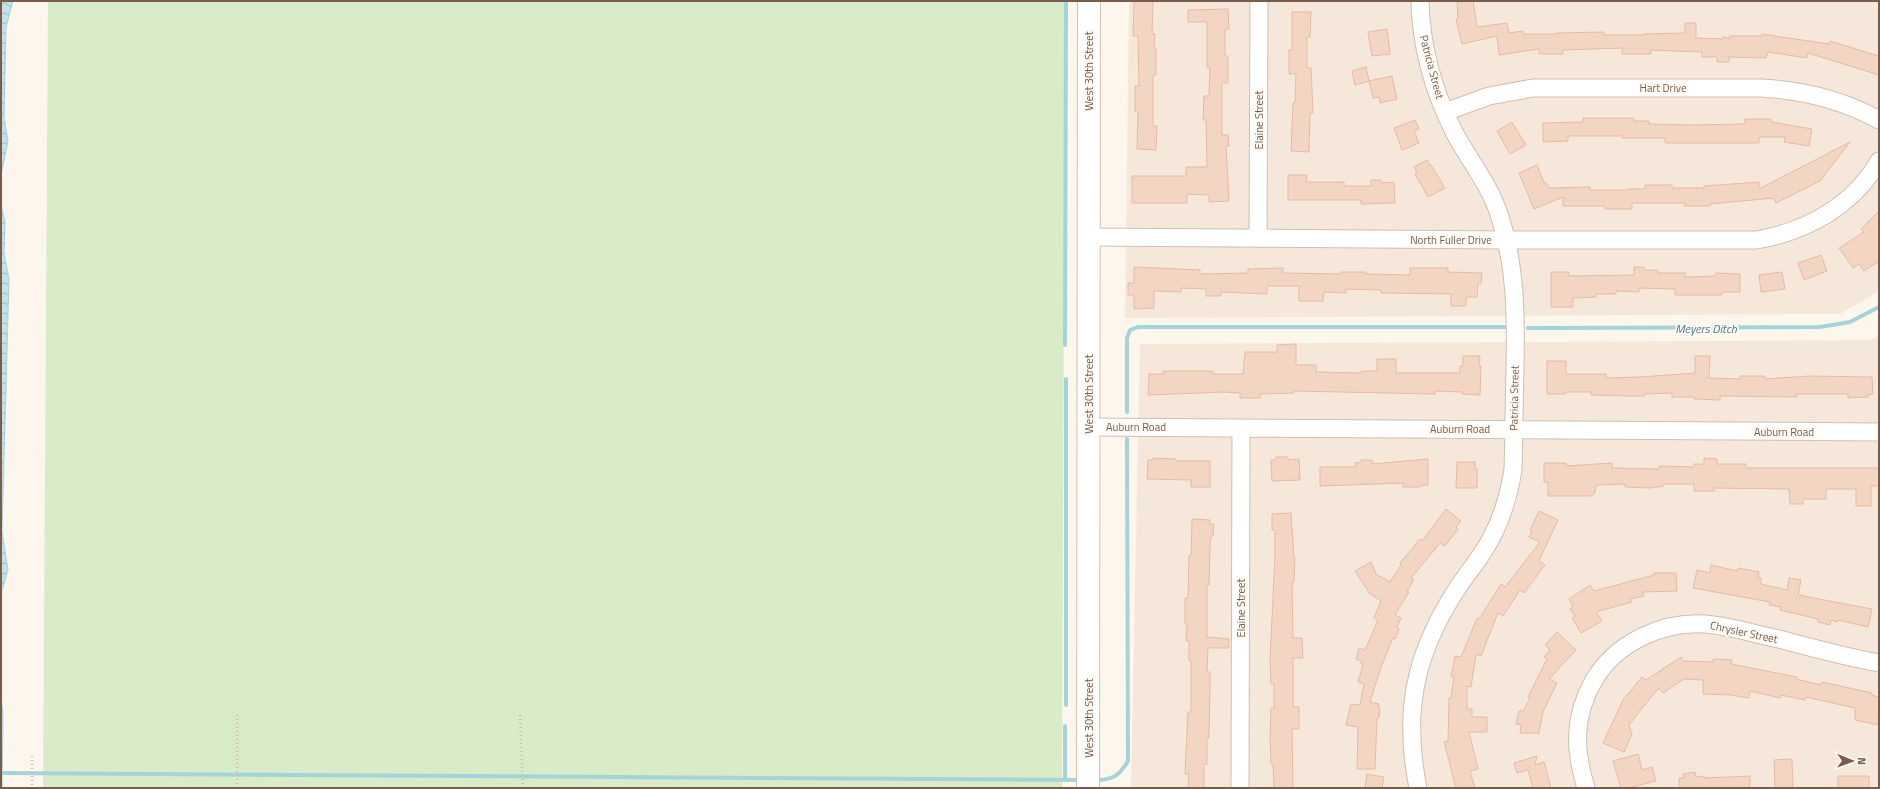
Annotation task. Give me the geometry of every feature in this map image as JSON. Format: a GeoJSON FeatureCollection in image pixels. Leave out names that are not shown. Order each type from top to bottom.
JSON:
{"type":"FeatureCollection","features":[{"type":"Feature","properties":{"kind":"street","name":"West 30th Street"},"geometry":{"type":"LineString","coordinates":[[1088,782],[1089,1]]}},
{"type":"Feature","properties":{"kind":"street","name":"Elaine Street"},"geometry":{"type":"LineString","coordinates":[[1258,238],[1259,1]]}},
{"type":"Feature","properties":{"kind":"street","name":"Patricia Street"},"geometry":{"type":"LineString","coordinates":[[1418,788],[1412,749],[1411,723],[1414,692],[1421,660],[1438,619],[1458,586],[1488,545],[1501,519],[1508,496],[1513,470],[1516,309],[1512,271],[1506,240],[1494,201],[1445,112],[1432,76],[1427,56],[1421,24],[1420,1]]}},
{"type":"Feature","properties":{"kind":"street","name":"Hart Drive"},"geometry":{"type":"LineString","coordinates":[[1445,112],[1495,95],[1533,88],[1760,88],[1793,90],[1819,95],[1850,106],[1879,120]]}},
{"type":"Feature","properties":{"kind":"street","name":"North Fuller Drive"},"geometry":{"type":"LineString","coordinates":[[1089,237],[1750,240],[1782,234],[1812,223],[1831,212],[1852,195],[1870,175],[1879,161]]}},
{"type":"Feature","properties":{"kind":"street","name":"Auburn Road"},"geometry":{"type":"LineString","coordinates":[[1089,427],[1879,432]]}},
{"type":"Feature","properties":{"kind":"street","name":"Elaine Street"},"geometry":{"type":"LineString","coordinates":[[1240,788],[1241,428]]}},
{"type":"Feature","properties":{"kind":"street","name":"Chrysler Street"},"geometry":{"type":"LineString","coordinates":[[1586,788],[1578,759],[1576,739],[1582,707],[1586,695],[1599,672],[1612,658],[1638,639],[1664,629],[1682,625],[1716,625],[1879,664]]}},
{"type":"Feature","properties":{"kind":"path"},"geometry":{"type":"LineString","coordinates":[[237,788],[238,713]]}},
{"type":"Feature","properties":{"kind":"path"},"geometry":{"type":"LineString","coordinates":[[520,715],[523,788]]}},
{"type":"Feature","properties":{"kind":"path"},"geometry":{"type":"LineString","coordinates":[[32,756],[32,788]]}},
{"type":"Feature","properties":{"kind":"shaded area"},"geometry":{"type":"Polygon","coordinates":[[[1129,1],[1879,1],[1879,291],[1840,314],[1125,318],[1129,1]]]}},
{"type":"Feature","properties":{"kind":"shaded area"},"geometry":{"type":"Polygon","coordinates":[[[1879,335],[1879,788],[1131,788],[1140,344],[1871,340],[1879,335]]]}},
{"type":"Feature","properties":{"kind":"green space"},"geometry":{"type":"Polygon","coordinates":[[[48,1],[1065,1],[1062,788],[43,788],[48,1]]]}},
{"type":"Feature","properties":{"kind":"water"},"geometry":{"type":"Polygon","coordinates":[[[1,1],[13,1],[6,27],[4,118],[8,141],[1,175],[1,1]]]}},
{"type":"Feature","properties":{"kind":"water"},"geometry":{"type":"Polygon","coordinates":[[[1,205],[5,222],[4,253],[9,279],[2,531],[8,570],[1,594],[1,205]]]}},
{"type":"Feature","properties":{"kind":"water"},"geometry":{"type":"Polygon","coordinates":[[[1,698],[3,714],[2,788],[1,788],[1,698]]]}},
{"type":"Feature","properties":{"kind":"building"},"geometry":{"type":"Polygon","coordinates":[[[1134,1],[1153,1],[1152,34],[1155,34],[1154,48],[1156,48],[1156,75],[1153,75],[1153,126],[1157,126],[1156,150],[1137,149],[1138,112],[1135,112],[1135,86],[1139,86],[1138,36],[1133,36],[1134,1]]]}},
{"type":"Feature","properties":{"kind":"building"},"geometry":{"type":"Polygon","coordinates":[[[1457,1],[1473,1],[1477,27],[1507,23],[1509,33],[1523,31],[1523,34],[1604,32],[1604,35],[1643,35],[1685,33],[1685,23],[1696,23],[1696,38],[1723,39],[1723,37],[1729,38],[1730,36],[1762,36],[1762,34],[1829,44],[1830,41],[1879,56],[1879,75],[1808,53],[1807,58],[1768,52],[1766,58],[1729,57],[1729,62],[1717,62],[1717,57],[1702,57],[1702,52],[1651,50],[1651,54],[1622,54],[1622,48],[1563,50],[1563,54],[1539,54],[1539,49],[1499,55],[1497,36],[1462,44],[1456,19],[1458,19],[1457,1]]]}},
{"type":"Feature","properties":{"kind":"building"},"geometry":{"type":"Polygon","coordinates":[[[1228,9],[1229,29],[1225,29],[1225,56],[1228,56],[1228,83],[1222,83],[1222,135],[1228,135],[1229,146],[1226,146],[1229,201],[1209,202],[1209,195],[1187,194],[1187,203],[1132,203],[1132,176],[1186,176],[1186,167],[1207,167],[1206,120],[1203,120],[1204,96],[1209,96],[1210,68],[1207,67],[1207,22],[1188,22],[1188,10],[1228,9]]]}},
{"type":"Feature","properties":{"kind":"building"},"geometry":{"type":"Polygon","coordinates":[[[1292,12],[1311,12],[1310,37],[1307,37],[1307,68],[1311,68],[1313,113],[1310,113],[1309,152],[1291,151],[1296,74],[1289,74],[1289,50],[1292,50],[1292,12]]]}},
{"type":"Feature","properties":{"kind":"building"},"geometry":{"type":"Polygon","coordinates":[[[1387,29],[1390,54],[1372,56],[1368,32],[1387,29]]]}},
{"type":"Feature","properties":{"kind":"building"},"geometry":{"type":"Polygon","coordinates":[[[1366,67],[1369,81],[1355,85],[1352,71],[1366,67]]]}},
{"type":"Feature","properties":{"kind":"building"},"geometry":{"type":"Polygon","coordinates":[[[1392,76],[1397,99],[1380,103],[1379,97],[1373,98],[1369,81],[1392,76]]]}},
{"type":"Feature","properties":{"kind":"building"},"geometry":{"type":"Polygon","coordinates":[[[1583,118],[1634,118],[1634,121],[1649,121],[1649,124],[1690,125],[1745,124],[1745,119],[1771,119],[1771,122],[1812,129],[1809,146],[1784,142],[1785,137],[1759,137],[1759,143],[1665,143],[1665,138],[1568,136],[1568,141],[1543,142],[1543,123],[1583,122],[1583,118]]]}},
{"type":"Feature","properties":{"kind":"building"},"geometry":{"type":"Polygon","coordinates":[[[1415,120],[1419,129],[1414,131],[1419,143],[1402,150],[1394,128],[1415,120]]]}},
{"type":"Feature","properties":{"kind":"building"},"geometry":{"type":"Polygon","coordinates":[[[1512,122],[1526,145],[1510,154],[1497,131],[1512,122]]]}},
{"type":"Feature","properties":{"kind":"building"},"geometry":{"type":"Polygon","coordinates":[[[1850,142],[1820,181],[1776,203],[1774,198],[1710,204],[1710,206],[1685,206],[1685,203],[1632,203],[1632,209],[1605,209],[1605,206],[1563,206],[1563,197],[1534,209],[1519,173],[1537,165],[1544,183],[1546,182],[1549,188],[1590,187],[1590,190],[1628,190],[1645,189],[1645,185],[1672,185],[1672,188],[1704,188],[1704,186],[1759,182],[1759,189],[1850,142]]]}},
{"type":"Feature","properties":{"kind":"building"},"geometry":{"type":"Polygon","coordinates":[[[1427,160],[1445,188],[1428,197],[1415,174],[1417,173],[1414,167],[1427,160]]]}},
{"type":"Feature","properties":{"kind":"building"},"geometry":{"type":"Polygon","coordinates":[[[1288,175],[1307,175],[1306,182],[1344,182],[1344,186],[1371,186],[1371,180],[1381,180],[1381,183],[1394,182],[1395,203],[1361,204],[1361,200],[1288,200],[1288,175]]]}},
{"type":"Feature","properties":{"kind":"building"},"geometry":{"type":"Polygon","coordinates":[[[1879,211],[1879,261],[1864,271],[1859,264],[1853,268],[1839,248],[1864,232],[1861,229],[1879,211]]]}},
{"type":"Feature","properties":{"kind":"building"},"geometry":{"type":"Polygon","coordinates":[[[1821,255],[1827,271],[1804,280],[1798,263],[1821,255]]]}},
{"type":"Feature","properties":{"kind":"building"},"geometry":{"type":"Polygon","coordinates":[[[1134,267],[1200,270],[1200,274],[1248,273],[1248,269],[1283,268],[1283,273],[1340,274],[1341,272],[1366,272],[1366,274],[1410,275],[1410,268],[1448,268],[1448,272],[1482,273],[1481,283],[1478,283],[1477,297],[1466,297],[1466,306],[1451,306],[1451,294],[1381,293],[1381,290],[1346,289],[1346,293],[1324,292],[1323,301],[1299,301],[1299,286],[1267,286],[1267,294],[1221,292],[1221,296],[1206,296],[1206,289],[1181,288],[1181,292],[1154,291],[1154,308],[1134,309],[1134,295],[1128,295],[1128,283],[1134,283],[1134,267]]]}},
{"type":"Feature","properties":{"kind":"building"},"geometry":{"type":"Polygon","coordinates":[[[1634,267],[1644,267],[1644,270],[1658,270],[1658,273],[1685,273],[1685,277],[1716,276],[1716,273],[1740,274],[1740,292],[1722,292],[1722,295],[1675,295],[1675,289],[1639,288],[1639,292],[1616,291],[1616,294],[1596,294],[1596,297],[1573,298],[1573,307],[1551,307],[1551,272],[1569,272],[1569,276],[1634,275],[1634,267]]]}},
{"type":"Feature","properties":{"kind":"building"},"geometry":{"type":"Polygon","coordinates":[[[1782,272],[1785,289],[1761,292],[1759,275],[1782,272]]]}},
{"type":"Feature","properties":{"kind":"building"},"geometry":{"type":"Polygon","coordinates":[[[1296,344],[1296,365],[1316,365],[1316,372],[1361,373],[1361,371],[1377,371],[1377,359],[1396,359],[1396,373],[1460,373],[1460,366],[1463,366],[1463,356],[1480,356],[1480,395],[1462,394],[1462,392],[1435,391],[1435,394],[1294,391],[1294,393],[1260,394],[1260,398],[1240,398],[1240,393],[1224,392],[1148,395],[1149,374],[1163,374],[1163,371],[1213,371],[1213,374],[1243,374],[1245,352],[1277,352],[1277,345],[1296,344]]]}},
{"type":"Feature","properties":{"kind":"building"},"geometry":{"type":"Polygon","coordinates":[[[1695,356],[1710,356],[1709,378],[1740,379],[1740,376],[1765,376],[1765,379],[1810,376],[1872,377],[1873,394],[1867,395],[1868,397],[1848,398],[1848,394],[1797,394],[1797,397],[1720,396],[1720,400],[1694,399],[1694,397],[1672,397],[1672,393],[1645,394],[1645,396],[1591,395],[1591,392],[1547,394],[1547,361],[1566,361],[1566,374],[1606,374],[1606,378],[1639,377],[1695,373],[1695,356]]]}},
{"type":"Feature","properties":{"kind":"building"},"geometry":{"type":"Polygon","coordinates":[[[1276,457],[1288,457],[1288,460],[1299,459],[1300,480],[1272,481],[1271,460],[1276,460],[1276,457]]]}},
{"type":"Feature","properties":{"kind":"building"},"geometry":{"type":"Polygon","coordinates":[[[1153,458],[1176,459],[1176,461],[1210,461],[1210,487],[1191,487],[1191,480],[1147,479],[1148,460],[1153,460],[1153,458]]]}},
{"type":"Feature","properties":{"kind":"building"},"geometry":{"type":"Polygon","coordinates":[[[1704,458],[1717,459],[1717,464],[1746,464],[1746,468],[1879,468],[1879,486],[1871,486],[1871,506],[1856,506],[1856,489],[1826,489],[1826,499],[1803,499],[1803,504],[1790,504],[1789,489],[1714,488],[1714,491],[1694,491],[1694,484],[1664,484],[1664,486],[1650,488],[1625,487],[1625,484],[1596,485],[1595,493],[1591,496],[1548,496],[1548,482],[1544,482],[1544,463],[1566,463],[1566,466],[1612,463],[1612,468],[1659,469],[1659,466],[1694,467],[1694,464],[1704,464],[1704,458]]]}},
{"type":"Feature","properties":{"kind":"building"},"geometry":{"type":"Polygon","coordinates":[[[1428,459],[1428,485],[1420,487],[1403,487],[1403,483],[1320,486],[1320,467],[1356,467],[1355,463],[1361,462],[1361,460],[1372,460],[1372,464],[1428,459]]]}},
{"type":"Feature","properties":{"kind":"building"},"geometry":{"type":"Polygon","coordinates":[[[1457,462],[1475,462],[1475,469],[1477,469],[1477,488],[1456,488],[1457,462]]]}},
{"type":"Feature","properties":{"kind":"building"},"geometry":{"type":"Polygon","coordinates":[[[1446,509],[1461,521],[1456,527],[1458,529],[1445,546],[1440,543],[1411,578],[1414,580],[1407,591],[1409,592],[1395,615],[1401,618],[1397,627],[1399,629],[1395,639],[1393,638],[1381,667],[1370,702],[1379,704],[1378,708],[1380,708],[1379,718],[1377,718],[1375,769],[1357,769],[1358,727],[1346,725],[1351,704],[1360,705],[1364,684],[1358,682],[1363,665],[1361,664],[1362,661],[1356,659],[1359,648],[1365,650],[1378,620],[1374,618],[1381,601],[1370,594],[1355,571],[1371,562],[1376,574],[1390,582],[1401,565],[1400,563],[1420,539],[1422,541],[1446,509]]]}},
{"type":"Feature","properties":{"kind":"building"},"geometry":{"type":"Polygon","coordinates":[[[1539,511],[1558,520],[1539,561],[1545,565],[1524,593],[1520,590],[1503,616],[1498,613],[1481,656],[1476,654],[1471,687],[1467,686],[1467,709],[1472,709],[1472,717],[1487,717],[1487,732],[1469,732],[1478,769],[1470,771],[1475,788],[1456,788],[1444,742],[1448,741],[1449,698],[1451,698],[1454,677],[1451,677],[1455,656],[1461,657],[1477,618],[1479,619],[1501,584],[1505,587],[1540,542],[1529,537],[1532,531],[1530,530],[1539,511]]]}},
{"type":"Feature","properties":{"kind":"building"},"geometry":{"type":"Polygon","coordinates":[[[1291,513],[1295,558],[1294,582],[1292,582],[1293,638],[1302,638],[1303,658],[1293,658],[1293,707],[1299,707],[1299,729],[1292,729],[1293,788],[1274,788],[1270,738],[1271,708],[1274,708],[1274,684],[1271,684],[1270,659],[1275,557],[1275,530],[1272,530],[1272,514],[1291,513]]]}},
{"type":"Feature","properties":{"kind":"building"},"geometry":{"type":"Polygon","coordinates":[[[1192,519],[1210,520],[1210,524],[1214,524],[1210,548],[1209,585],[1207,585],[1207,637],[1229,639],[1229,648],[1208,648],[1207,672],[1210,672],[1209,738],[1207,738],[1207,764],[1204,764],[1204,788],[1188,788],[1189,774],[1185,774],[1188,712],[1191,712],[1191,661],[1189,661],[1189,641],[1186,641],[1187,624],[1185,624],[1185,598],[1188,598],[1192,519]]]}},
{"type":"Feature","properties":{"kind":"building"},"geometry":{"type":"Polygon","coordinates":[[[1711,565],[1737,571],[1738,568],[1759,572],[1758,578],[1761,578],[1761,584],[1787,590],[1789,578],[1801,580],[1798,595],[1872,609],[1868,627],[1838,620],[1837,622],[1831,620],[1830,625],[1818,622],[1818,619],[1780,610],[1781,607],[1769,605],[1770,602],[1693,588],[1697,570],[1710,573],[1711,565]]]}},
{"type":"Feature","properties":{"kind":"building"},"geometry":{"type":"Polygon","coordinates":[[[1654,573],[1676,573],[1677,591],[1643,592],[1644,596],[1631,599],[1632,602],[1596,612],[1602,621],[1581,633],[1572,618],[1575,616],[1570,609],[1573,606],[1569,599],[1590,585],[1594,591],[1654,575],[1654,573]]]}},
{"type":"Feature","properties":{"kind":"building"},"geometry":{"type":"Polygon","coordinates":[[[1557,632],[1576,650],[1549,679],[1557,683],[1543,712],[1539,733],[1520,733],[1521,725],[1516,724],[1519,711],[1523,711],[1530,698],[1528,697],[1547,659],[1544,657],[1550,650],[1545,645],[1557,632]]]}},
{"type":"Feature","properties":{"kind":"building"},"geometry":{"type":"Polygon","coordinates":[[[1681,657],[1683,661],[1713,662],[1713,659],[1732,660],[1731,664],[1797,677],[1796,679],[1821,685],[1822,682],[1872,693],[1872,695],[1879,697],[1878,725],[1855,720],[1855,708],[1806,697],[1805,700],[1781,695],[1780,698],[1750,691],[1749,698],[1731,695],[1703,694],[1703,680],[1684,679],[1663,693],[1659,688],[1643,707],[1629,725],[1632,734],[1624,752],[1603,743],[1623,700],[1642,677],[1646,680],[1681,657]]]}},
{"type":"Feature","properties":{"kind":"building"},"geometry":{"type":"Polygon","coordinates":[[[1638,754],[1642,770],[1652,767],[1656,781],[1628,788],[1621,788],[1613,761],[1638,754]]]}},
{"type":"Feature","properties":{"kind":"building"},"geometry":{"type":"Polygon","coordinates":[[[1537,756],[1535,765],[1544,762],[1551,788],[1533,788],[1528,770],[1517,773],[1514,763],[1537,756]]]}},
{"type":"Feature","properties":{"kind":"building"},"geometry":{"type":"Polygon","coordinates":[[[1792,759],[1793,788],[1775,788],[1774,760],[1792,759]]]}},
{"type":"Feature","properties":{"kind":"building"},"geometry":{"type":"Polygon","coordinates":[[[1695,772],[1696,777],[1704,776],[1705,778],[1750,776],[1750,788],[1679,788],[1679,778],[1684,778],[1683,774],[1695,772]]]}},
{"type":"Feature","properties":{"kind":"building"},"geometry":{"type":"Polygon","coordinates":[[[1367,774],[1384,777],[1382,788],[1365,788],[1367,774]]]}},
{"type":"Feature","properties":{"kind":"building"},"geometry":{"type":"Polygon","coordinates":[[[1838,776],[1869,776],[1869,788],[1838,788],[1838,776]]]}},
{"type":"Feature","properties":{"kind":"waterway"},"geometry":{"type":"LineString","coordinates":[[1065,345],[1066,1]]}},
{"type":"Feature","properties":{"kind":"waterway","name":"Meyers Ditch"},"geometry":{"type":"LineString","coordinates":[[1528,328],[1820,327],[1850,322],[1879,307]]}},
{"type":"Feature","properties":{"kind":"waterway"},"geometry":{"type":"LineString","coordinates":[[1127,412],[1127,338],[1130,330],[1138,327],[1506,327]]}},
{"type":"Feature","properties":{"kind":"waterway"},"geometry":{"type":"LineString","coordinates":[[1066,379],[1066,705]]}},
{"type":"Feature","properties":{"kind":"waterway"},"geometry":{"type":"LineString","coordinates":[[1095,780],[1115,776],[1122,770],[1128,761],[1127,439]]}},
{"type":"Feature","properties":{"kind":"waterway"},"geometry":{"type":"LineString","coordinates":[[1065,726],[1065,780]]}},
{"type":"Feature","properties":{"kind":"waterway"},"geometry":{"type":"LineString","coordinates":[[1,773],[1082,780]]}}]}
